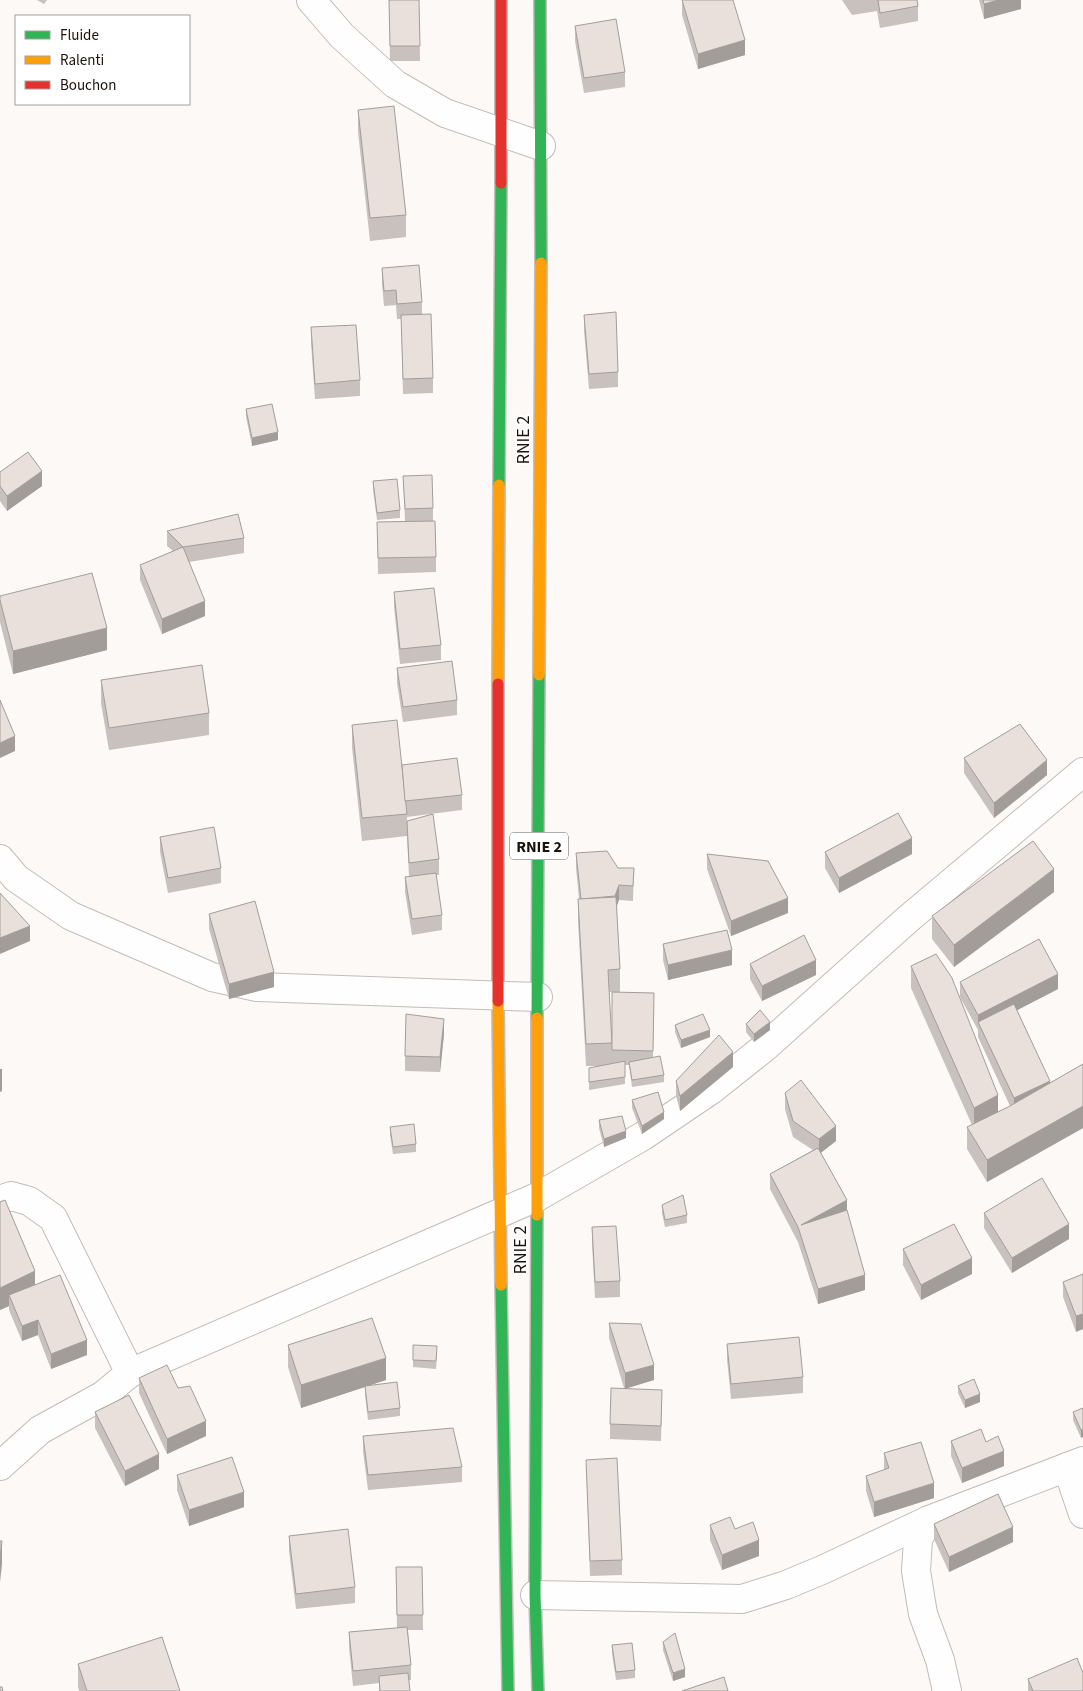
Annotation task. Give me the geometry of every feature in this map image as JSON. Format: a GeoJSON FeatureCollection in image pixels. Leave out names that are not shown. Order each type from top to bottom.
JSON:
{"type":"FeatureCollection","features":[{"type":"Feature","properties":{"kind":"main road"},"geometry":{"type":"LineString","coordinates":[[501,0],[498,996],[508,1691]]}},
{"type":"Feature","properties":{"kind":"main road","name":"RNIE 2"},"geometry":{"type":"LineString","coordinates":[[538,1691],[535,1595],[540,0]]}},
{"type":"Feature","properties":{"kind":"street"},"geometry":{"type":"LineString","coordinates":[[311,0],[342,36],[395,84],[445,113],[541,146]]}},
{"type":"Feature","properties":{"kind":"street"},"geometry":{"type":"LineString","coordinates":[[0,1466],[40,1430],[102,1396],[130,1374],[537,1197],[643,1136],[711,1090],[764,1048],[908,919],[1083,772]]}},
{"type":"Feature","properties":{"kind":"street"},"geometry":{"type":"LineString","coordinates":[[0,859],[16,878],[70,916],[212,977],[257,986],[538,997]]}},
{"type":"Feature","properties":{"kind":"street"},"geometry":{"type":"LineString","coordinates":[[0,1200],[11,1196],[29,1201],[53,1218],[130,1374]]}},
{"type":"Feature","properties":{"kind":"street"},"geometry":{"type":"LineString","coordinates":[[535,1595],[742,1599],[786,1585],[929,1520],[1075,1464],[1083,1514]]}},
{"type":"Feature","properties":{"kind":"street"},"geometry":{"type":"LineString","coordinates":[[929,1520],[918,1538],[916,1571],[923,1614],[940,1660],[947,1691]]}},
{"type":"Feature","properties":{"kind":"building"},"geometry":{"type":"Polygon","coordinates":[[[389,0],[419,0],[420,46],[390,46],[389,0]]]}},
{"type":"Feature","properties":{"kind":"building"},"geometry":{"type":"Polygon","coordinates":[[[682,0],[733,0],[745,40],[698,54],[682,0]]]}},
{"type":"Feature","properties":{"kind":"building"},"geometry":{"type":"Polygon","coordinates":[[[878,0],[917,0],[918,6],[880,13],[878,0]]]}},
{"type":"Feature","properties":{"kind":"building"},"geometry":{"type":"Polygon","coordinates":[[[983,0],[998,0],[984,4],[983,0]]]}},
{"type":"Feature","properties":{"kind":"building"},"geometry":{"type":"Polygon","coordinates":[[[616,19],[625,72],[584,78],[575,26],[616,19]]]}},
{"type":"Feature","properties":{"kind":"building"},"geometry":{"type":"Polygon","coordinates":[[[394,106],[406,215],[370,218],[358,110],[394,106]]]}},
{"type":"Feature","properties":{"kind":"building"},"geometry":{"type":"Polygon","coordinates":[[[419,265],[422,302],[397,304],[396,290],[384,291],[382,268],[419,265]]]}},
{"type":"Feature","properties":{"kind":"building"},"geometry":{"type":"Polygon","coordinates":[[[616,312],[618,372],[589,374],[584,315],[616,312]]]}},
{"type":"Feature","properties":{"kind":"building"},"geometry":{"type":"Polygon","coordinates":[[[431,314],[433,378],[403,379],[401,315],[431,314]]]}},
{"type":"Feature","properties":{"kind":"building"},"geometry":{"type":"Polygon","coordinates":[[[356,325],[360,380],[315,384],[311,327],[356,325]]]}},
{"type":"Feature","properties":{"kind":"building"},"geometry":{"type":"Polygon","coordinates":[[[272,404],[278,432],[252,438],[246,409],[272,404]]]}},
{"type":"Feature","properties":{"kind":"building"},"geometry":{"type":"Polygon","coordinates":[[[28,452],[42,471],[7,496],[0,486],[0,472],[28,452]]]}},
{"type":"Feature","properties":{"kind":"building"},"geometry":{"type":"Polygon","coordinates":[[[432,475],[433,508],[405,509],[403,476],[432,475]]]}},
{"type":"Feature","properties":{"kind":"building"},"geometry":{"type":"Polygon","coordinates":[[[397,479],[400,510],[377,513],[373,481],[397,479]]]}},
{"type":"Feature","properties":{"kind":"building"},"geometry":{"type":"Polygon","coordinates":[[[238,514],[244,538],[183,547],[167,531],[238,514]]]}},
{"type":"Feature","properties":{"kind":"building"},"geometry":{"type":"Polygon","coordinates":[[[435,521],[436,557],[378,558],[377,522],[435,521]]]}},
{"type":"Feature","properties":{"kind":"building"},"geometry":{"type":"Polygon","coordinates":[[[183,547],[205,601],[162,619],[140,565],[183,547]]]}},
{"type":"Feature","properties":{"kind":"building"},"geometry":{"type":"Polygon","coordinates":[[[92,573],[107,628],[13,651],[0,596],[92,573]]]}},
{"type":"Feature","properties":{"kind":"building"},"geometry":{"type":"Polygon","coordinates":[[[434,588],[441,645],[400,649],[394,592],[434,588]]]}},
{"type":"Feature","properties":{"kind":"building"},"geometry":{"type":"Polygon","coordinates":[[[452,661],[457,700],[403,707],[397,668],[452,661]]]}},
{"type":"Feature","properties":{"kind":"building"},"geometry":{"type":"Polygon","coordinates":[[[202,665],[209,713],[109,728],[101,680],[202,665]]]}},
{"type":"Feature","properties":{"kind":"building"},"geometry":{"type":"Polygon","coordinates":[[[0,700],[15,736],[0,743],[0,700]]]}},
{"type":"Feature","properties":{"kind":"building"},"geometry":{"type":"Polygon","coordinates":[[[397,720],[407,814],[362,818],[352,725],[397,720]]]}},
{"type":"Feature","properties":{"kind":"building"},"geometry":{"type":"Polygon","coordinates":[[[1020,724],[1047,760],[994,803],[964,758],[1020,724]]]}},
{"type":"Feature","properties":{"kind":"building"},"geometry":{"type":"Polygon","coordinates":[[[457,758],[462,795],[405,801],[402,765],[457,758]]]}},
{"type":"Feature","properties":{"kind":"building"},"geometry":{"type":"Polygon","coordinates":[[[898,813],[912,838],[839,878],[825,852],[898,813]]]}},
{"type":"Feature","properties":{"kind":"building"},"geometry":{"type":"Polygon","coordinates":[[[433,814],[439,859],[409,863],[407,821],[433,814]]]}},
{"type":"Feature","properties":{"kind":"building"},"geometry":{"type":"Polygon","coordinates":[[[214,827],[221,868],[168,878],[160,837],[214,827]]]}},
{"type":"Feature","properties":{"kind":"building"},"geometry":{"type":"Polygon","coordinates":[[[1033,841],[1054,869],[954,945],[932,916],[1033,841]]]}},
{"type":"Feature","properties":{"kind":"building"},"geometry":{"type":"Polygon","coordinates":[[[607,851],[618,868],[634,868],[633,886],[619,885],[615,896],[581,899],[576,853],[607,851]]]}},
{"type":"Feature","properties":{"kind":"building"},"geometry":{"type":"Polygon","coordinates":[[[707,854],[768,861],[788,898],[731,921],[707,854]]]}},
{"type":"Feature","properties":{"kind":"building"},"geometry":{"type":"Polygon","coordinates":[[[436,873],[442,915],[412,919],[405,877],[436,873]]]}},
{"type":"Feature","properties":{"kind":"building"},"geometry":{"type":"Polygon","coordinates":[[[0,893],[30,926],[0,938],[0,893]]]}},
{"type":"Feature","properties":{"kind":"building"},"geometry":{"type":"Polygon","coordinates":[[[616,897],[620,969],[608,970],[612,1043],[586,1044],[578,899],[616,897]]]}},
{"type":"Feature","properties":{"kind":"building"},"geometry":{"type":"Polygon","coordinates":[[[255,901],[274,972],[229,984],[209,914],[255,901]]]}},
{"type":"Feature","properties":{"kind":"building"},"geometry":{"type":"Polygon","coordinates":[[[727,930],[732,950],[668,965],[663,944],[727,930]]]}},
{"type":"Feature","properties":{"kind":"building"},"geometry":{"type":"Polygon","coordinates":[[[804,935],[816,960],[762,986],[750,964],[804,935]]]}},
{"type":"Feature","properties":{"kind":"building"},"geometry":{"type":"Polygon","coordinates":[[[1039,939],[1058,974],[978,1015],[960,982],[1039,939]]]}},
{"type":"Feature","properties":{"kind":"building"},"geometry":{"type":"Polygon","coordinates":[[[936,954],[952,978],[998,1095],[974,1108],[911,966],[936,954]]]}},
{"type":"Feature","properties":{"kind":"building"},"geometry":{"type":"Polygon","coordinates":[[[612,992],[654,993],[653,1051],[612,1050],[612,992]]]}},
{"type":"Feature","properties":{"kind":"building"},"geometry":{"type":"Polygon","coordinates":[[[1014,1004],[1050,1081],[1014,1098],[978,1022],[1014,1004]]]}},
{"type":"Feature","properties":{"kind":"building"},"geometry":{"type":"Polygon","coordinates":[[[760,1010],[770,1022],[754,1034],[746,1024],[760,1010]]]}},
{"type":"Feature","properties":{"kind":"building"},"geometry":{"type":"Polygon","coordinates":[[[406,1014],[444,1019],[440,1057],[405,1056],[406,1014]]]}},
{"type":"Feature","properties":{"kind":"building"},"geometry":{"type":"Polygon","coordinates":[[[703,1014],[710,1030],[681,1040],[675,1025],[703,1014]]]}},
{"type":"Feature","properties":{"kind":"building"},"geometry":{"type":"Polygon","coordinates":[[[719,1035],[733,1052],[680,1096],[676,1081],[719,1035]]]}},
{"type":"Feature","properties":{"kind":"building"},"geometry":{"type":"Polygon","coordinates":[[[660,1056],[664,1075],[632,1080],[629,1062],[660,1056]]]}},
{"type":"Feature","properties":{"kind":"building"},"geometry":{"type":"Polygon","coordinates":[[[625,1061],[625,1077],[589,1082],[589,1068],[625,1061]]]}},
{"type":"Feature","properties":{"kind":"building"},"geometry":{"type":"Polygon","coordinates":[[[1083,1064],[1083,1106],[987,1160],[967,1127],[1010,1106],[1083,1064]]]}},
{"type":"Feature","properties":{"kind":"building"},"geometry":{"type":"Polygon","coordinates":[[[801,1080],[836,1126],[819,1139],[793,1121],[785,1093],[801,1080]]]}},
{"type":"Feature","properties":{"kind":"building"},"geometry":{"type":"Polygon","coordinates":[[[658,1092],[664,1112],[642,1126],[632,1100],[658,1092]]]}},
{"type":"Feature","properties":{"kind":"building"},"geometry":{"type":"Polygon","coordinates":[[[622,1116],[626,1131],[604,1139],[599,1120],[622,1116]]]}},
{"type":"Feature","properties":{"kind":"building"},"geometry":{"type":"Polygon","coordinates":[[[414,1124],[416,1144],[393,1147],[390,1127],[414,1124]]]}},
{"type":"Feature","properties":{"kind":"building"},"geometry":{"type":"Polygon","coordinates":[[[818,1148],[847,1200],[801,1225],[847,1210],[865,1275],[818,1289],[798,1227],[770,1174],[818,1148]]]}},
{"type":"Feature","properties":{"kind":"building"},"geometry":{"type":"Polygon","coordinates":[[[1042,1178],[1069,1224],[1012,1258],[984,1213],[1042,1178]]]}},
{"type":"Feature","properties":{"kind":"building"},"geometry":{"type":"Polygon","coordinates":[[[683,1195],[687,1215],[665,1220],[662,1205],[683,1195]]]}},
{"type":"Feature","properties":{"kind":"building"},"geometry":{"type":"Polygon","coordinates":[[[5,1200],[35,1271],[0,1288],[0,1202],[5,1200]]]}},
{"type":"Feature","properties":{"kind":"building"},"geometry":{"type":"Polygon","coordinates":[[[954,1224],[972,1258],[921,1285],[903,1249],[954,1224]]]}},
{"type":"Feature","properties":{"kind":"building"},"geometry":{"type":"Polygon","coordinates":[[[616,1226],[620,1281],[595,1282],[592,1227],[616,1226]]]}},
{"type":"Feature","properties":{"kind":"building"},"geometry":{"type":"Polygon","coordinates":[[[1083,1274],[1083,1314],[1076,1316],[1063,1282],[1083,1274]]]}},
{"type":"Feature","properties":{"kind":"building"},"geometry":{"type":"Polygon","coordinates":[[[60,1275],[87,1340],[51,1354],[38,1320],[22,1326],[9,1295],[60,1275]]]}},
{"type":"Feature","properties":{"kind":"building"},"geometry":{"type":"Polygon","coordinates":[[[372,1318],[386,1358],[301,1385],[288,1345],[372,1318]]]}},
{"type":"Feature","properties":{"kind":"building"},"geometry":{"type":"Polygon","coordinates":[[[609,1323],[641,1324],[654,1365],[625,1373],[609,1323]]]}},
{"type":"Feature","properties":{"kind":"building"},"geometry":{"type":"Polygon","coordinates":[[[799,1337],[803,1377],[731,1384],[727,1344],[799,1337]]]}},
{"type":"Feature","properties":{"kind":"building"},"geometry":{"type":"Polygon","coordinates":[[[413,1345],[437,1346],[436,1361],[413,1360],[413,1345]]]}},
{"type":"Feature","properties":{"kind":"building"},"geometry":{"type":"Polygon","coordinates":[[[167,1365],[178,1388],[190,1386],[206,1421],[167,1439],[139,1378],[167,1365]]]}},
{"type":"Feature","properties":{"kind":"building"},"geometry":{"type":"Polygon","coordinates":[[[974,1379],[980,1394],[965,1400],[958,1386],[974,1379]]]}},
{"type":"Feature","properties":{"kind":"building"},"geometry":{"type":"Polygon","coordinates":[[[397,1382],[400,1408],[368,1412],[365,1386],[397,1382]]]}},
{"type":"Feature","properties":{"kind":"building"},"geometry":{"type":"Polygon","coordinates":[[[611,1388],[662,1390],[661,1426],[610,1424],[611,1388]]]}},
{"type":"Feature","properties":{"kind":"building"},"geometry":{"type":"Polygon","coordinates":[[[129,1395],[159,1454],[125,1471],[95,1412],[129,1395]]]}},
{"type":"Feature","properties":{"kind":"building"},"geometry":{"type":"Polygon","coordinates":[[[1083,1408],[1083,1430],[1081,1430],[1073,1412],[1083,1408]]]}},
{"type":"Feature","properties":{"kind":"building"},"geometry":{"type":"Polygon","coordinates":[[[453,1428],[462,1467],[368,1475],[363,1436],[453,1428]]]}},
{"type":"Feature","properties":{"kind":"building"},"geometry":{"type":"Polygon","coordinates":[[[981,1429],[986,1442],[998,1436],[1004,1451],[962,1468],[951,1441],[981,1429]]]}},
{"type":"Feature","properties":{"kind":"building"},"geometry":{"type":"Polygon","coordinates":[[[921,1442],[934,1483],[874,1502],[866,1476],[889,1468],[884,1453],[921,1442]]]}},
{"type":"Feature","properties":{"kind":"building"},"geometry":{"type":"Polygon","coordinates":[[[232,1457],[244,1492],[189,1510],[177,1475],[232,1457]]]}},
{"type":"Feature","properties":{"kind":"building"},"geometry":{"type":"Polygon","coordinates":[[[617,1458],[622,1560],[590,1561],[586,1460],[617,1458]]]}},
{"type":"Feature","properties":{"kind":"building"},"geometry":{"type":"Polygon","coordinates":[[[998,1494],[1013,1527],[949,1557],[934,1524],[998,1494]]]}},
{"type":"Feature","properties":{"kind":"building"},"geometry":{"type":"Polygon","coordinates":[[[730,1517],[735,1529],[753,1522],[759,1540],[722,1555],[710,1525],[730,1517]]]}},
{"type":"Feature","properties":{"kind":"building"},"geometry":{"type":"Polygon","coordinates":[[[348,1529],[355,1587],[296,1594],[289,1536],[348,1529]]]}},
{"type":"Feature","properties":{"kind":"building"},"geometry":{"type":"Polygon","coordinates":[[[0,1541],[2,1541],[0,1559],[0,1541]]]}},
{"type":"Feature","properties":{"kind":"building"},"geometry":{"type":"Polygon","coordinates":[[[396,1567],[422,1567],[423,1615],[397,1615],[396,1567]]]}},
{"type":"Feature","properties":{"kind":"building"},"geometry":{"type":"Polygon","coordinates":[[[407,1627],[411,1665],[353,1671],[349,1632],[407,1627]]]}},
{"type":"Feature","properties":{"kind":"building"},"geometry":{"type":"Polygon","coordinates":[[[675,1633],[685,1669],[673,1673],[663,1642],[675,1633]]]}},
{"type":"Feature","properties":{"kind":"building"},"geometry":{"type":"Polygon","coordinates":[[[162,1637],[180,1691],[87,1691],[78,1664],[162,1637]]]}},
{"type":"Feature","properties":{"kind":"building"},"geometry":{"type":"Polygon","coordinates":[[[632,1643],[635,1670],[616,1672],[612,1645],[632,1643]]]}},
{"type":"Feature","properties":{"kind":"building"},"geometry":{"type":"Polygon","coordinates":[[[1077,1658],[1083,1673],[1083,1691],[1033,1691],[1028,1679],[1077,1658]]]}},
{"type":"Feature","properties":{"kind":"building"},"geometry":{"type":"Polygon","coordinates":[[[408,1673],[410,1691],[380,1691],[379,1676],[408,1673]]]}},
{"type":"Feature","properties":{"kind":"building"},"geometry":{"type":"Polygon","coordinates":[[[724,1677],[728,1691],[682,1691],[724,1677]]]}},
{"type":"Feature","properties":{"kind":"traffic: fast"},"geometry":{"type":"LineString","coordinates":[[540,0],[541,263]]}},
{"type":"Feature","properties":{"kind":"traffic: fast"},"geometry":{"type":"LineString","coordinates":[[499,485],[501,183]]}},
{"type":"Feature","properties":{"kind":"traffic: fast"},"geometry":{"type":"LineString","coordinates":[[537,1018],[539,675]]}},
{"type":"Feature","properties":{"kind":"traffic: fast"},"geometry":{"type":"LineString","coordinates":[[537,1215],[535,1595],[538,1691]]}},
{"type":"Feature","properties":{"kind":"traffic: fast"},"geometry":{"type":"LineString","coordinates":[[501,1285],[508,1691]]}},
{"type":"Feature","properties":{"kind":"traffic: slow"},"geometry":{"type":"LineString","coordinates":[[539,675],[541,263]]}},
{"type":"Feature","properties":{"kind":"traffic: slow"},"geometry":{"type":"LineString","coordinates":[[498,684],[499,485]]}},
{"type":"Feature","properties":{"kind":"traffic: slow"},"geometry":{"type":"LineString","coordinates":[[498,1001],[501,1285]]}},
{"type":"Feature","properties":{"kind":"traffic: slow"},"geometry":{"type":"LineString","coordinates":[[537,1018],[537,1215]]}},
{"type":"Feature","properties":{"kind":"traffic: jam"},"geometry":{"type":"LineString","coordinates":[[501,0],[501,183]]}},
{"type":"Feature","properties":{"kind":"traffic: jam"},"geometry":{"type":"LineString","coordinates":[[498,684],[498,1001]]}}]}
